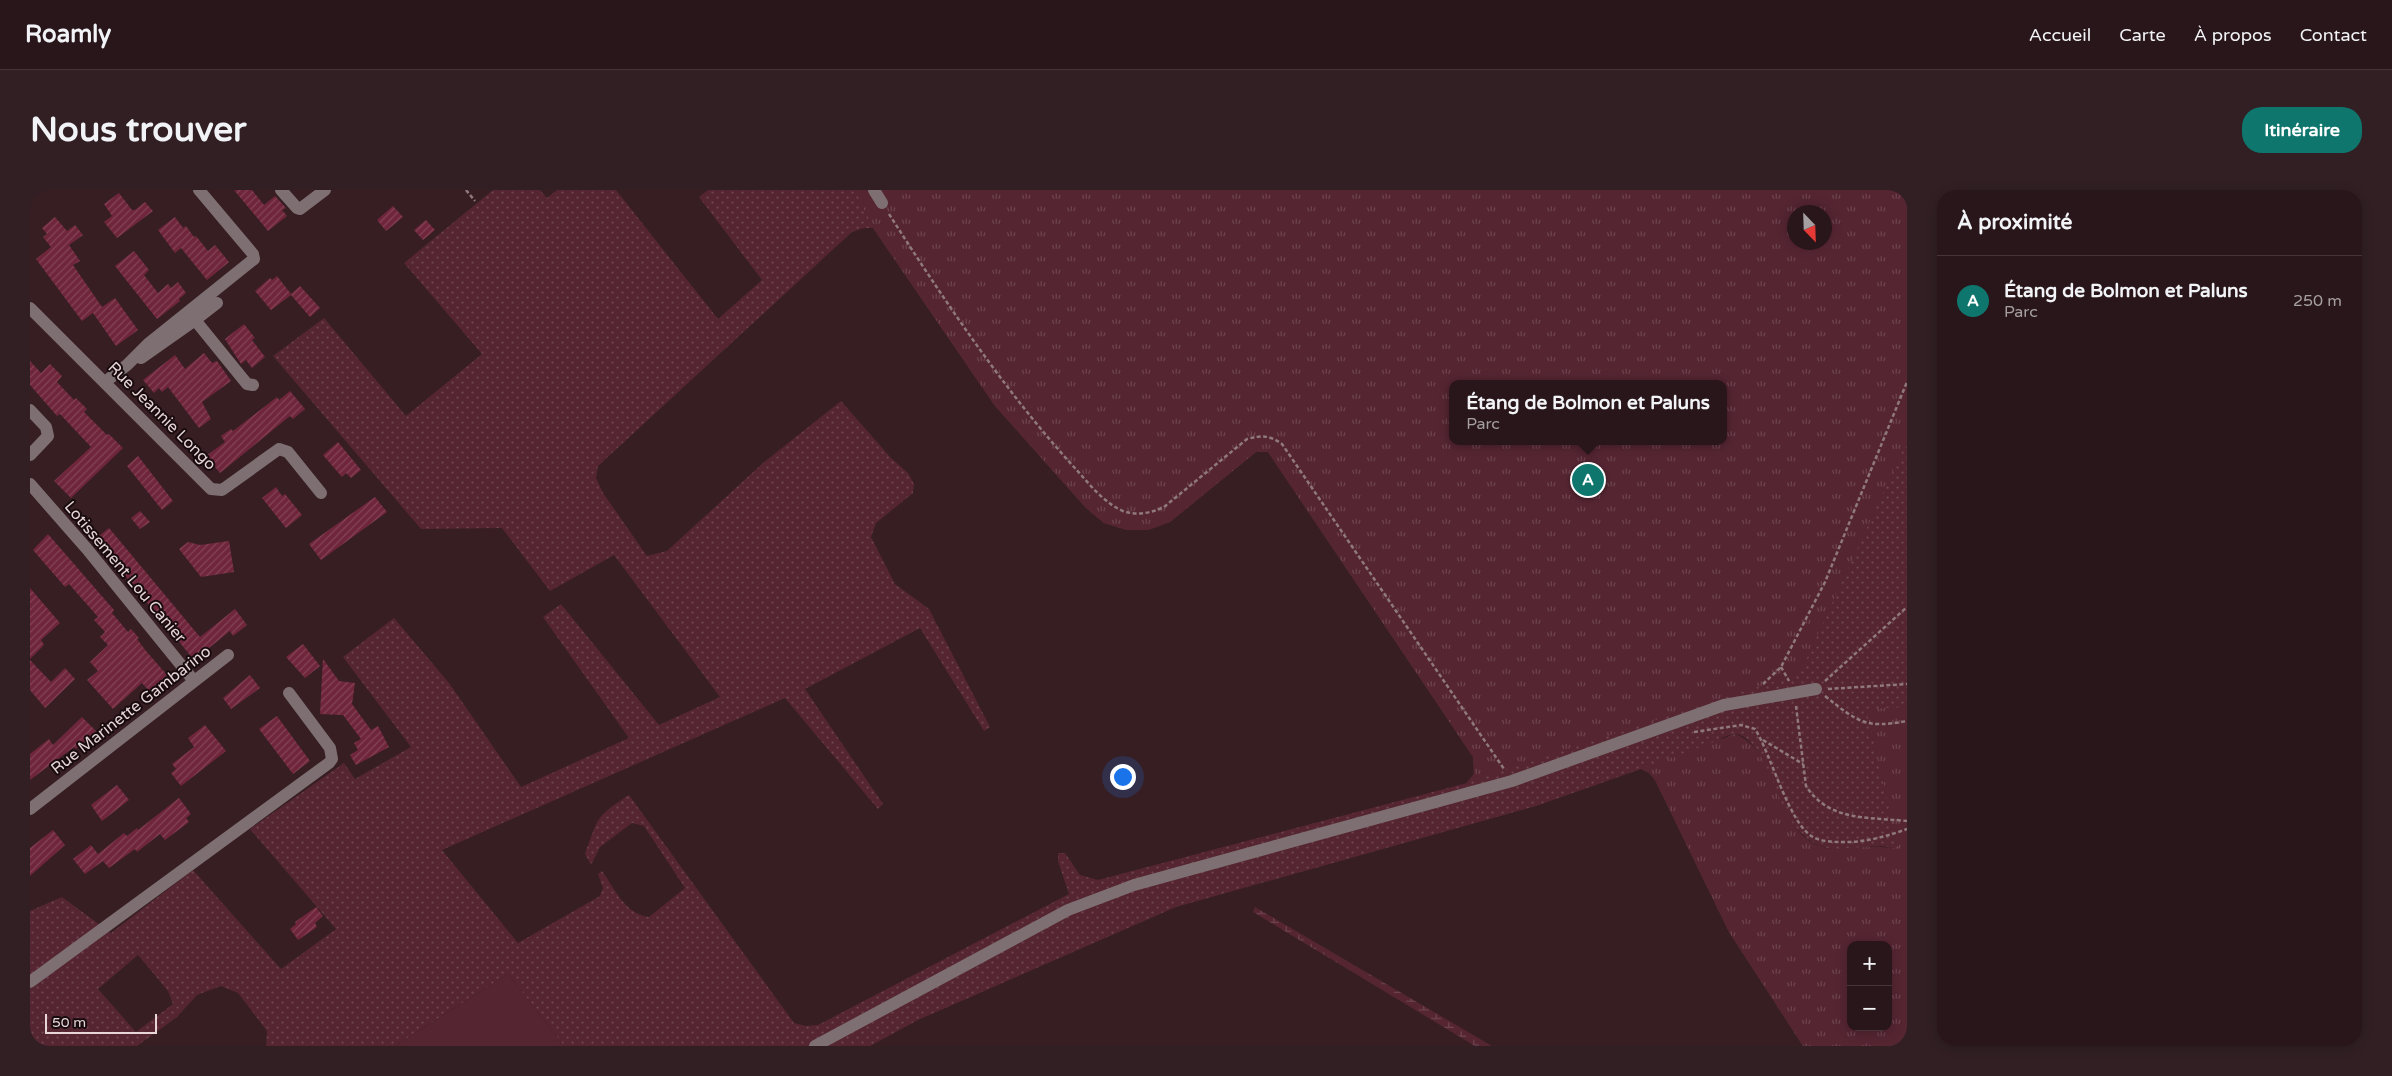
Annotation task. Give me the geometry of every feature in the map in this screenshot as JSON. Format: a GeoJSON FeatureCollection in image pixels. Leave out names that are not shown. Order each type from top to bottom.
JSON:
{"type":"FeatureCollection","features":[{"type":"Feature","properties":{"kind":"street"},"geometry":{"type":"LineString","coordinates":[[105,382],[128,364],[148,344],[254,259],[253,254],[199,190]]}},
{"type":"Feature","properties":{"kind":"street"},"geometry":{"type":"LineString","coordinates":[[281,190],[300,209],[325,190]]}},
{"type":"Feature","properties":{"kind":"street"},"geometry":{"type":"LineString","coordinates":[[874,190],[882,203]]}},
{"type":"Feature","properties":{"kind":"street"},"geometry":{"type":"LineString","coordinates":[[128,364],[153,351],[217,303]]}},
{"type":"Feature","properties":{"kind":"street","name":"Rue Jeannie Longo"},"geometry":{"type":"LineString","coordinates":[[30,308],[211,489],[222,490],[279,449],[288,452],[321,493]]}},
{"type":"Feature","properties":{"kind":"street"},"geometry":{"type":"LineString","coordinates":[[195,320],[249,386]]}},
{"type":"Feature","properties":{"kind":"street"},"geometry":{"type":"LineString","coordinates":[[30,410],[46,427],[48,436],[30,455]]}},
{"type":"Feature","properties":{"kind":"street","name":"Lotissement Lou Canier"},"geometry":{"type":"LineString","coordinates":[[30,484],[87,549],[194,681]]}},
{"type":"Feature","properties":{"kind":"street","name":"Rue Marinette Gambarino"},"geometry":{"type":"LineString","coordinates":[[30,809],[228,655]]}},
{"type":"Feature","properties":{"kind":"street"},"geometry":{"type":"LineString","coordinates":[[815,1046],[1068,910],[1134,885],[1512,781],[1724,705],[1816,689]]}},
{"type":"Feature","properties":{"kind":"street"},"geometry":{"type":"LineString","coordinates":[[30,982],[329,763],[332,759],[330,748],[289,693]]}},
{"type":"Feature","properties":{"kind":"path"},"geometry":{"type":"LineString","coordinates":[[466,190],[475,201]]}},
{"type":"Feature","properties":{"kind":"path"},"geometry":{"type":"LineString","coordinates":[[882,203],[918,259],[1012,393],[1051,442],[1102,497],[1112,505],[1131,513],[1152,513],[1164,507],[1247,438],[1261,435],[1272,437],[1282,444],[1512,781]]}},
{"type":"Feature","properties":{"kind":"path"},"geometry":{"type":"LineString","coordinates":[[1744,702],[1781,667],[1825,582],[1907,382]]}},
{"type":"Feature","properties":{"kind":"path"},"geometry":{"type":"LineString","coordinates":[[1816,689],[1840,665],[1866,645],[1907,607]]}},
{"type":"Feature","properties":{"kind":"path"},"geometry":{"type":"LineString","coordinates":[[1781,667],[1794,694],[1806,786],[1813,797],[1835,812],[1852,817],[1907,821]]}},
{"type":"Feature","properties":{"kind":"path"},"geometry":{"type":"LineString","coordinates":[[1816,689],[1907,684]]}},
{"type":"Feature","properties":{"kind":"path"},"geometry":{"type":"LineString","coordinates":[[1816,689],[1848,714],[1865,724],[1887,725],[1907,721]]}},
{"type":"Feature","properties":{"kind":"path"},"geometry":{"type":"LineString","coordinates":[[1669,725],[1677,731],[1688,732],[1741,725],[1755,729],[1762,739],[1791,808],[1813,837],[1830,842],[1856,843],[1889,836],[1907,828]]}},
{"type":"Feature","properties":{"kind":"path"},"geometry":{"type":"LineString","coordinates":[[1762,739],[1804,765]]}},
{"type":"Feature","properties":{"kind":"green space"},"geometry":{"type":"Polygon","coordinates":[[[493,190],[540,190],[547,198],[557,190],[616,190],[718,319],[762,280],[699,197],[708,190],[881,190],[1269,424],[1494,742],[1847,328],[1832,250],[1832,210],[1907,190],[1907,857],[1889,847],[1837,849],[1822,847],[1812,842],[1793,825],[1787,816],[1762,759],[1754,747],[1745,738],[1735,734],[1721,738],[1848,941],[1847,1031],[1892,1031],[1906,1046],[1803,1046],[1729,932],[1655,780],[1649,773],[1641,769],[1536,806],[1176,907],[918,1020],[870,1046],[564,1046],[508,974],[395,1046],[266,1046],[267,1031],[238,993],[221,986],[197,995],[177,1017],[137,1046],[30,1046],[30,911],[62,897],[111,933],[193,870],[281,969],[336,929],[250,829],[344,763],[355,779],[411,747],[343,657],[394,618],[449,683],[521,787],[629,738],[543,617],[561,604],[659,725],[720,697],[614,555],[550,591],[502,528],[421,529],[273,356],[324,318],[406,416],[482,354],[404,263],[493,190]],[[864,228],[852,232],[598,466],[596,478],[603,493],[647,556],[667,551],[763,463],[841,401],[891,458],[908,473],[914,484],[913,493],[876,523],[871,537],[895,584],[929,609],[990,727],[984,731],[920,628],[805,689],[883,804],[878,809],[785,698],[442,850],[518,943],[600,896],[603,888],[598,874],[602,871],[627,906],[641,915],[649,917],[685,888],[644,826],[632,823],[600,847],[591,865],[585,854],[599,819],[609,809],[629,795],[794,1023],[806,1026],[818,1025],[1069,894],[1058,861],[1058,853],[1065,853],[1080,875],[1098,880],[1467,783],[1474,774],[1473,757],[1268,452],[1256,452],[1170,522],[1148,530],[1127,530],[1104,523],[1086,508],[995,406],[873,228],[864,228]],[[138,955],[98,989],[136,1032],[173,1004],[168,991],[138,955]]]}},
{"type":"Feature","properties":{"kind":"green space"},"geometry":{"type":"Polygon","coordinates":[[[855,190],[1907,190],[1907,441],[1800,673],[1467,782],[1474,774],[1473,757],[1268,452],[1256,452],[1170,522],[1148,530],[1127,530],[1104,523],[1086,508],[995,406],[873,228],[855,190]]]}},
{"type":"Feature","properties":{"kind":"green space"},"geometry":{"type":"Polygon","coordinates":[[[1907,707],[1907,1046],[1803,1046],[1729,932],[1655,780],[1649,773],[1641,769],[1735,734],[1750,743],[1761,757],[1785,810],[1795,827],[1808,840],[1829,849],[1886,847],[1899,849],[1866,709],[1907,707]]]}},
{"type":"Feature","properties":{"kind":"green space"},"geometry":{"type":"Polygon","coordinates":[[[1255,907],[1492,1046],[1475,1046],[1253,912],[1255,907]]]}},
{"type":"Feature","properties":{"kind":"green space"},"geometry":{"type":"Polygon","coordinates":[[[508,974],[564,1046],[395,1046],[508,974]]]}},
{"type":"Feature","properties":{"kind":"building"},"geometry":{"type":"Polygon","coordinates":[[[234,190],[252,190],[264,205],[275,196],[286,208],[282,210],[287,216],[268,231],[234,190]]]}},
{"type":"Feature","properties":{"kind":"building"},"geometry":{"type":"Polygon","coordinates":[[[119,193],[132,210],[135,210],[145,202],[153,211],[117,238],[104,222],[112,216],[104,204],[119,193]]]}},
{"type":"Feature","properties":{"kind":"building"},"geometry":{"type":"Polygon","coordinates":[[[393,206],[403,217],[386,231],[377,220],[393,206]]]}},
{"type":"Feature","properties":{"kind":"building"},"geometry":{"type":"Polygon","coordinates":[[[55,217],[67,231],[75,225],[83,235],[69,245],[80,261],[73,265],[102,307],[115,298],[138,330],[116,346],[93,313],[82,321],[36,259],[51,247],[43,237],[47,234],[42,228],[55,217]]]}},
{"type":"Feature","properties":{"kind":"building"},"geometry":{"type":"Polygon","coordinates":[[[175,217],[183,228],[186,226],[208,251],[215,245],[229,262],[207,280],[181,248],[175,253],[158,230],[175,217]]]}},
{"type":"Feature","properties":{"kind":"building"},"geometry":{"type":"Polygon","coordinates":[[[426,220],[435,230],[423,240],[414,230],[426,220]]]}},
{"type":"Feature","properties":{"kind":"building"},"geometry":{"type":"Polygon","coordinates":[[[134,251],[149,270],[144,275],[158,293],[168,284],[171,288],[178,282],[186,293],[179,299],[180,301],[157,319],[115,266],[134,251]]]}},
{"type":"Feature","properties":{"kind":"building"},"geometry":{"type":"Polygon","coordinates":[[[277,276],[291,294],[300,286],[320,308],[310,317],[291,295],[271,310],[255,291],[270,278],[272,280],[277,276]]]}},
{"type":"Feature","properties":{"kind":"building"},"geometry":{"type":"Polygon","coordinates":[[[244,324],[255,338],[252,340],[265,357],[252,368],[246,360],[241,364],[225,339],[244,324]]]}},
{"type":"Feature","properties":{"kind":"building"},"geometry":{"type":"Polygon","coordinates":[[[204,353],[212,363],[217,361],[231,381],[202,402],[211,419],[199,428],[168,387],[162,392],[159,388],[154,393],[143,380],[175,355],[185,369],[204,353]]]}},
{"type":"Feature","properties":{"kind":"building"},"geometry":{"type":"Polygon","coordinates":[[[30,361],[41,373],[50,364],[62,376],[57,382],[74,400],[76,398],[87,409],[84,412],[107,435],[109,434],[123,448],[71,498],[54,481],[91,447],[60,414],[57,416],[30,385],[30,361]]]}},
{"type":"Feature","properties":{"kind":"building"},"geometry":{"type":"Polygon","coordinates":[[[290,391],[305,409],[293,419],[290,416],[220,473],[206,456],[225,442],[221,436],[231,429],[233,431],[277,397],[279,400],[290,391]]]}},
{"type":"Feature","properties":{"kind":"building"},"geometry":{"type":"Polygon","coordinates":[[[338,442],[361,470],[351,478],[346,473],[342,477],[323,455],[338,442]]]}},
{"type":"Feature","properties":{"kind":"building"},"geometry":{"type":"Polygon","coordinates":[[[138,456],[173,501],[162,510],[127,466],[138,456]]]}},
{"type":"Feature","properties":{"kind":"building"},"geometry":{"type":"Polygon","coordinates":[[[276,487],[282,496],[285,494],[302,515],[286,528],[262,498],[276,487]]]}},
{"type":"Feature","properties":{"kind":"building"},"geometry":{"type":"Polygon","coordinates":[[[375,497],[387,512],[321,560],[309,544],[375,497]]]}},
{"type":"Feature","properties":{"kind":"building"},"geometry":{"type":"Polygon","coordinates":[[[140,511],[150,522],[140,529],[131,518],[140,511]]]}},
{"type":"Feature","properties":{"kind":"building"},"geometry":{"type":"Polygon","coordinates":[[[109,528],[200,637],[235,609],[247,625],[233,636],[230,631],[194,660],[95,539],[109,528]]]}},
{"type":"Feature","properties":{"kind":"building"},"geometry":{"type":"Polygon","coordinates":[[[48,534],[114,610],[112,613],[128,632],[131,629],[139,638],[137,639],[146,651],[167,675],[149,691],[142,683],[113,709],[87,680],[98,671],[90,662],[108,645],[100,637],[105,632],[94,620],[98,617],[69,584],[65,587],[33,550],[48,534]]]}},
{"type":"Feature","properties":{"kind":"building"},"geometry":{"type":"Polygon","coordinates":[[[229,541],[234,572],[201,577],[179,549],[188,542],[200,545],[229,541]]]}},
{"type":"Feature","properties":{"kind":"building"},"geometry":{"type":"Polygon","coordinates":[[[30,588],[60,623],[41,640],[44,645],[30,659],[30,588]]]}},
{"type":"Feature","properties":{"kind":"building"},"geometry":{"type":"Polygon","coordinates":[[[303,644],[320,666],[305,678],[286,657],[303,644]]]}},
{"type":"Feature","properties":{"kind":"building"},"geometry":{"type":"Polygon","coordinates":[[[323,659],[339,681],[355,683],[352,704],[371,730],[378,726],[389,747],[356,765],[350,755],[358,750],[354,743],[361,739],[343,715],[320,714],[323,659]]]}},
{"type":"Feature","properties":{"kind":"building"},"geometry":{"type":"Polygon","coordinates":[[[30,660],[51,682],[65,668],[75,679],[45,708],[30,690],[30,660]]]}},
{"type":"Feature","properties":{"kind":"building"},"geometry":{"type":"Polygon","coordinates":[[[250,675],[260,688],[231,709],[223,698],[250,675]]]}},
{"type":"Feature","properties":{"kind":"building"},"geometry":{"type":"Polygon","coordinates":[[[277,716],[310,761],[293,774],[259,729],[277,716]]]}},
{"type":"Feature","properties":{"kind":"building"},"geometry":{"type":"Polygon","coordinates":[[[82,717],[96,731],[76,749],[74,747],[30,780],[30,754],[49,739],[53,745],[82,717]]]}},
{"type":"Feature","properties":{"kind":"building"},"geometry":{"type":"Polygon","coordinates":[[[205,725],[226,751],[181,786],[171,773],[176,769],[172,764],[194,747],[188,738],[205,725]]]}},
{"type":"Feature","properties":{"kind":"building"},"geometry":{"type":"Polygon","coordinates":[[[117,785],[129,800],[102,821],[91,805],[117,785]]]}},
{"type":"Feature","properties":{"kind":"building"},"geometry":{"type":"Polygon","coordinates":[[[179,798],[191,814],[186,818],[189,822],[165,840],[160,834],[137,852],[135,849],[109,868],[103,861],[85,874],[73,859],[91,845],[98,854],[124,833],[127,836],[137,828],[138,830],[179,798]]]}},
{"type":"Feature","properties":{"kind":"building"},"geometry":{"type":"Polygon","coordinates":[[[53,830],[65,845],[30,876],[30,848],[53,830]]]}},
{"type":"Feature","properties":{"kind":"building"},"geometry":{"type":"Polygon","coordinates":[[[316,907],[323,916],[315,923],[317,927],[298,940],[290,929],[296,924],[295,922],[316,907]]]}},
{"type":"Feature","properties":{"kind":"place","name":"Étang de Bolmon et Paluns"},"geometry":{"type":"Point","coordinates":[1588,480]}}]}
